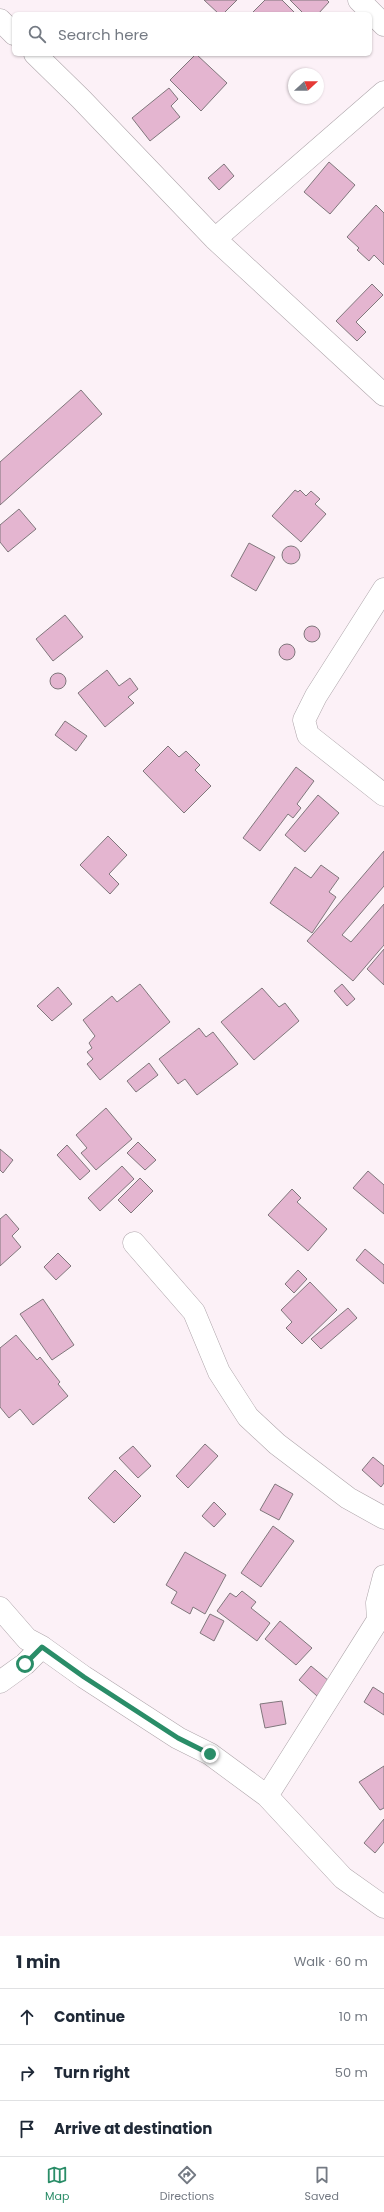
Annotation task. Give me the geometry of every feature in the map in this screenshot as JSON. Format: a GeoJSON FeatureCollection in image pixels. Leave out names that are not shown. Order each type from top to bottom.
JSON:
{"type":"FeatureCollection","features":[{"type":"Feature","properties":{"kind":"street"},"geometry":{"type":"LineString","coordinates":[[359,0],[371,12]]}},
{"type":"Feature","properties":{"kind":"street"},"geometry":{"type":"LineString","coordinates":[[372,13],[384,25]]}},
{"type":"Feature","properties":{"kind":"street"},"geometry":{"type":"LineString","coordinates":[[0,20],[12,32]]}},
{"type":"Feature","properties":{"kind":"street"},"geometry":{"type":"LineString","coordinates":[[37,56],[81,99],[215,239],[384,395]]}},
{"type":"Feature","properties":{"kind":"street"},"geometry":{"type":"LineString","coordinates":[[215,239],[384,92]]}},
{"type":"Feature","properties":{"kind":"street"},"geometry":{"type":"LineString","coordinates":[[384,589],[316,696],[304,720],[308,735],[384,796]]}},
{"type":"Feature","properties":{"kind":"street"},"geometry":{"type":"LineString","coordinates":[[134,1243],[194,1312],[219,1372],[248,1417],[277,1444],[348,1498],[384,1518]]}},
{"type":"Feature","properties":{"kind":"street"},"geometry":{"type":"LineString","coordinates":[[267,1796],[378,1620],[377,1603],[384,1576]]}},
{"type":"Feature","properties":{"kind":"street"},"geometry":{"type":"LineString","coordinates":[[0,1608],[27,1639],[42,1647],[84,1677],[178,1738],[210,1754],[267,1796],[343,1878],[384,1907]]}},
{"type":"Feature","properties":{"kind":"street"},"geometry":{"type":"LineString","coordinates":[[0,1682],[25,1664],[42,1647]]}},
{"type":"Feature","properties":{"kind":"building"},"geometry":{"type":"Polygon","coordinates":[[[204,0],[237,0],[225,12],[217,12],[204,0]]]}},
{"type":"Feature","properties":{"kind":"building"},"geometry":{"type":"Polygon","coordinates":[[[265,0],[282,0],[294,12],[253,12],[265,0]]]}},
{"type":"Feature","properties":{"kind":"building"},"geometry":{"type":"Polygon","coordinates":[[[290,0],[327,0],[329,2],[320,12],[302,12],[290,0]]]}},
{"type":"Feature","properties":{"kind":"building"},"geometry":{"type":"Polygon","coordinates":[[[194,56],[198,56],[227,83],[201,111],[170,80],[194,56]]]}},
{"type":"Feature","properties":{"kind":"building"},"geometry":{"type":"Polygon","coordinates":[[[169,88],[178,99],[171,106],[180,117],[150,141],[132,118],[169,88]]]}},
{"type":"Feature","properties":{"kind":"building"},"geometry":{"type":"Polygon","coordinates":[[[329,162],[355,185],[330,214],[304,192],[329,162]]]}},
{"type":"Feature","properties":{"kind":"building"},"geometry":{"type":"Polygon","coordinates":[[[224,164],[234,176],[219,190],[208,178],[224,164]]]}},
{"type":"Feature","properties":{"kind":"building"},"geometry":{"type":"Polygon","coordinates":[[[376,205],[384,213],[384,265],[374,255],[369,261],[357,250],[359,248],[347,237],[376,205]]]}},
{"type":"Feature","properties":{"kind":"building"},"geometry":{"type":"Polygon","coordinates":[[[372,284],[383,295],[356,322],[366,332],[357,341],[336,321],[372,284]]]}},
{"type":"Feature","properties":{"kind":"building"},"geometry":{"type":"Polygon","coordinates":[[[81,390],[102,414],[0,505],[0,462],[81,390]]]}},
{"type":"Feature","properties":{"kind":"building"},"geometry":{"type":"Polygon","coordinates":[[[295,490],[298,492],[300,490],[306,496],[311,491],[320,499],[315,504],[326,514],[301,542],[272,516],[295,490]]]}},
{"type":"Feature","properties":{"kind":"building"},"geometry":{"type":"Polygon","coordinates":[[[19,509],[36,529],[8,552],[0,542],[0,525],[19,509]]]}},
{"type":"Feature","properties":{"kind":"building"},"geometry":{"type":"Polygon","coordinates":[[[249,543],[275,557],[256,591],[231,576],[249,543]]]}},
{"type":"Feature","properties":{"kind":"building"},"geometry":{"type":"Polygon","coordinates":[[[287,546],[295,546],[300,551],[298,562],[295,564],[287,564],[282,559],[282,551],[287,546]]]}},
{"type":"Feature","properties":{"kind":"building"},"geometry":{"type":"Polygon","coordinates":[[[65,615],[83,637],[53,661],[36,639],[65,615]]]}},
{"type":"Feature","properties":{"kind":"building"},"geometry":{"type":"Polygon","coordinates":[[[312,626],[318,628],[320,634],[318,640],[312,642],[306,640],[304,634],[306,628],[312,626]]]}},
{"type":"Feature","properties":{"kind":"building"},"geometry":{"type":"Polygon","coordinates":[[[284,644],[290,644],[295,649],[293,658],[290,660],[284,660],[279,655],[279,649],[284,644]]]}},
{"type":"Feature","properties":{"kind":"building"},"geometry":{"type":"Polygon","coordinates":[[[107,670],[119,686],[130,678],[138,689],[128,697],[134,703],[105,727],[78,693],[107,670]]]}},
{"type":"Feature","properties":{"kind":"building"},"geometry":{"type":"Polygon","coordinates":[[[58,673],[65,678],[66,681],[61,688],[58,689],[51,684],[50,681],[55,674],[58,673]]]}},
{"type":"Feature","properties":{"kind":"building"},"geometry":{"type":"Polygon","coordinates":[[[65,721],[87,736],[76,751],[55,735],[65,721]]]}},
{"type":"Feature","properties":{"kind":"building"},"geometry":{"type":"Polygon","coordinates":[[[168,746],[179,757],[186,751],[200,765],[195,770],[211,786],[184,813],[143,771],[168,746]]]}},
{"type":"Feature","properties":{"kind":"building"},"geometry":{"type":"Polygon","coordinates":[[[296,767],[314,781],[297,804],[301,808],[293,818],[288,814],[260,851],[243,838],[296,767]]]}},
{"type":"Feature","properties":{"kind":"building"},"geometry":{"type":"Polygon","coordinates":[[[318,795],[339,813],[305,852],[285,835],[318,795]]]}},
{"type":"Feature","properties":{"kind":"building"},"geometry":{"type":"Polygon","coordinates":[[[108,836],[127,855],[109,874],[119,884],[110,894],[80,865],[108,836]]]}},
{"type":"Feature","properties":{"kind":"building"},"geometry":{"type":"Polygon","coordinates":[[[384,851],[384,886],[342,935],[351,942],[384,904],[384,945],[353,981],[307,941],[384,851]]]}},
{"type":"Feature","properties":{"kind":"building"},"geometry":{"type":"Polygon","coordinates":[[[321,865],[339,878],[329,892],[336,897],[312,933],[270,903],[295,867],[311,878],[321,865]]]}},
{"type":"Feature","properties":{"kind":"building"},"geometry":{"type":"Polygon","coordinates":[[[384,949],[384,985],[367,969],[384,949]]]}},
{"type":"Feature","properties":{"kind":"building"},"geometry":{"type":"Polygon","coordinates":[[[140,984],[170,1022],[100,1080],[87,1064],[93,1059],[87,1052],[92,1048],[89,1043],[95,1036],[83,1020],[112,996],[117,1002],[140,984]]]}},
{"type":"Feature","properties":{"kind":"building"},"geometry":{"type":"Polygon","coordinates":[[[342,984],[355,999],[347,1006],[334,991],[342,984]]]}},
{"type":"Feature","properties":{"kind":"building"},"geometry":{"type":"Polygon","coordinates":[[[58,987],[72,1004],[52,1021],[37,1006],[58,987]]]}},
{"type":"Feature","properties":{"kind":"building"},"geometry":{"type":"Polygon","coordinates":[[[262,988],[279,1007],[285,1003],[299,1021],[254,1060],[221,1022],[262,988]]]}},
{"type":"Feature","properties":{"kind":"building"},"geometry":{"type":"Polygon","coordinates":[[[199,1028],[206,1037],[213,1032],[238,1064],[197,1095],[185,1079],[178,1084],[159,1059],[199,1028]]]}},
{"type":"Feature","properties":{"kind":"building"},"geometry":{"type":"Polygon","coordinates":[[[149,1063],[158,1075],[136,1092],[127,1081],[149,1063]]]}},
{"type":"Feature","properties":{"kind":"building"},"geometry":{"type":"Polygon","coordinates":[[[106,1108],[132,1139],[96,1170],[81,1153],[87,1148],[76,1135],[106,1108]]]}},
{"type":"Feature","properties":{"kind":"building"},"geometry":{"type":"Polygon","coordinates":[[[138,1142],[156,1160],[145,1170],[127,1153],[138,1142]]]}},
{"type":"Feature","properties":{"kind":"building"},"geometry":{"type":"Polygon","coordinates":[[[67,1145],[90,1171],[80,1180],[57,1155],[67,1145]]]}},
{"type":"Feature","properties":{"kind":"building"},"geometry":{"type":"Polygon","coordinates":[[[0,1149],[13,1160],[3,1173],[0,1170],[0,1149]]]}},
{"type":"Feature","properties":{"kind":"building"},"geometry":{"type":"Polygon","coordinates":[[[122,1166],[134,1179],[100,1211],[88,1198],[122,1166]]]}},
{"type":"Feature","properties":{"kind":"building"},"geometry":{"type":"Polygon","coordinates":[[[368,1171],[384,1185],[384,1214],[353,1188],[368,1171]]]}},
{"type":"Feature","properties":{"kind":"building"},"geometry":{"type":"Polygon","coordinates":[[[140,1178],[153,1191],[131,1213],[118,1200],[140,1178]]]}},
{"type":"Feature","properties":{"kind":"building"},"geometry":{"type":"Polygon","coordinates":[[[292,1189],[301,1198],[297,1202],[327,1229],[308,1251],[268,1215],[292,1189]]]}},
{"type":"Feature","properties":{"kind":"building"},"geometry":{"type":"Polygon","coordinates":[[[6,1214],[19,1229],[12,1236],[21,1247],[0,1266],[0,1219],[6,1214]]]}},
{"type":"Feature","properties":{"kind":"building"},"geometry":{"type":"Polygon","coordinates":[[[365,1249],[384,1265],[384,1284],[356,1260],[365,1249]]]}},
{"type":"Feature","properties":{"kind":"building"},"geometry":{"type":"Polygon","coordinates":[[[58,1253],[71,1266],[56,1280],[44,1267],[58,1253]]]}},
{"type":"Feature","properties":{"kind":"building"},"geometry":{"type":"Polygon","coordinates":[[[298,1270],[307,1279],[294,1293],[285,1284],[298,1270]]]}},
{"type":"Feature","properties":{"kind":"building"},"geometry":{"type":"Polygon","coordinates":[[[310,1282],[337,1310],[302,1344],[286,1328],[292,1322],[281,1310],[310,1282]]]}},
{"type":"Feature","properties":{"kind":"building"},"geometry":{"type":"Polygon","coordinates":[[[43,1299],[74,1345],[52,1360],[20,1314],[43,1299]]]}},
{"type":"Feature","properties":{"kind":"building"},"geometry":{"type":"Polygon","coordinates":[[[348,1308],[357,1318],[321,1349],[311,1339],[348,1308]]]}},
{"type":"Feature","properties":{"kind":"building"},"geometry":{"type":"Polygon","coordinates":[[[16,1335],[37,1360],[40,1357],[60,1382],[58,1384],[68,1396],[33,1425],[20,1409],[9,1418],[0,1407],[0,1348],[16,1335]]]}},
{"type":"Feature","properties":{"kind":"building"},"geometry":{"type":"Polygon","coordinates":[[[205,1444],[218,1456],[188,1488],[176,1476],[205,1444]]]}},
{"type":"Feature","properties":{"kind":"building"},"geometry":{"type":"Polygon","coordinates":[[[133,1446],[151,1466],[138,1478],[119,1458],[133,1446]]]}},
{"type":"Feature","properties":{"kind":"building"},"geometry":{"type":"Polygon","coordinates":[[[373,1457],[384,1466],[384,1483],[381,1487],[362,1470],[373,1457]]]}},
{"type":"Feature","properties":{"kind":"building"},"geometry":{"type":"Polygon","coordinates":[[[115,1470],[141,1496],[114,1523],[88,1498],[115,1470]]]}},
{"type":"Feature","properties":{"kind":"building"},"geometry":{"type":"Polygon","coordinates":[[[275,1484],[293,1494],[279,1520],[260,1510],[275,1484]]]}},
{"type":"Feature","properties":{"kind":"building"},"geometry":{"type":"Polygon","coordinates":[[[214,1502],[226,1514],[214,1527],[202,1516],[214,1502]]]}},
{"type":"Feature","properties":{"kind":"building"},"geometry":{"type":"Polygon","coordinates":[[[273,1526],[294,1541],[261,1587],[241,1573],[273,1526]]]}},
{"type":"Feature","properties":{"kind":"building"},"geometry":{"type":"Polygon","coordinates":[[[185,1552],[226,1575],[205,1614],[193,1607],[190,1614],[171,1603],[177,1592],[166,1585],[185,1552]]]}},
{"type":"Feature","properties":{"kind":"building"},"geometry":{"type":"Polygon","coordinates":[[[242,1591],[256,1602],[251,1608],[270,1623],[257,1641],[217,1611],[230,1593],[236,1597],[242,1591]]]}},
{"type":"Feature","properties":{"kind":"building"},"geometry":{"type":"Polygon","coordinates":[[[210,1614],[224,1621],[214,1641],[200,1633],[210,1614]]]}},
{"type":"Feature","properties":{"kind":"building"},"geometry":{"type":"Polygon","coordinates":[[[280,1621],[312,1648],[296,1665],[265,1639],[280,1621]]]}},
{"type":"Feature","properties":{"kind":"building"},"geometry":{"type":"Polygon","coordinates":[[[311,1666],[329,1681],[317,1696],[299,1680],[311,1666]]]}},
{"type":"Feature","properties":{"kind":"building"},"geometry":{"type":"Polygon","coordinates":[[[373,1687],[384,1694],[384,1715],[364,1702],[373,1687]]]}},
{"type":"Feature","properties":{"kind":"building"},"geometry":{"type":"Polygon","coordinates":[[[282,1701],[286,1724],[265,1728],[260,1704],[282,1701]]]}},
{"type":"Feature","properties":{"kind":"building"},"geometry":{"type":"Polygon","coordinates":[[[384,1766],[384,1808],[380,1810],[359,1782],[384,1766]]]}},
{"type":"Feature","properties":{"kind":"building"},"geometry":{"type":"Polygon","coordinates":[[[384,1819],[384,1842],[375,1853],[364,1843],[384,1819]]]}},
{"type":"Feature","properties":{"kind":"route"},"geometry":{"type":"LineString","coordinates":[[25,1664],[42,1647],[84,1677],[142,1713],[178,1738],[210,1754]]}}]}
